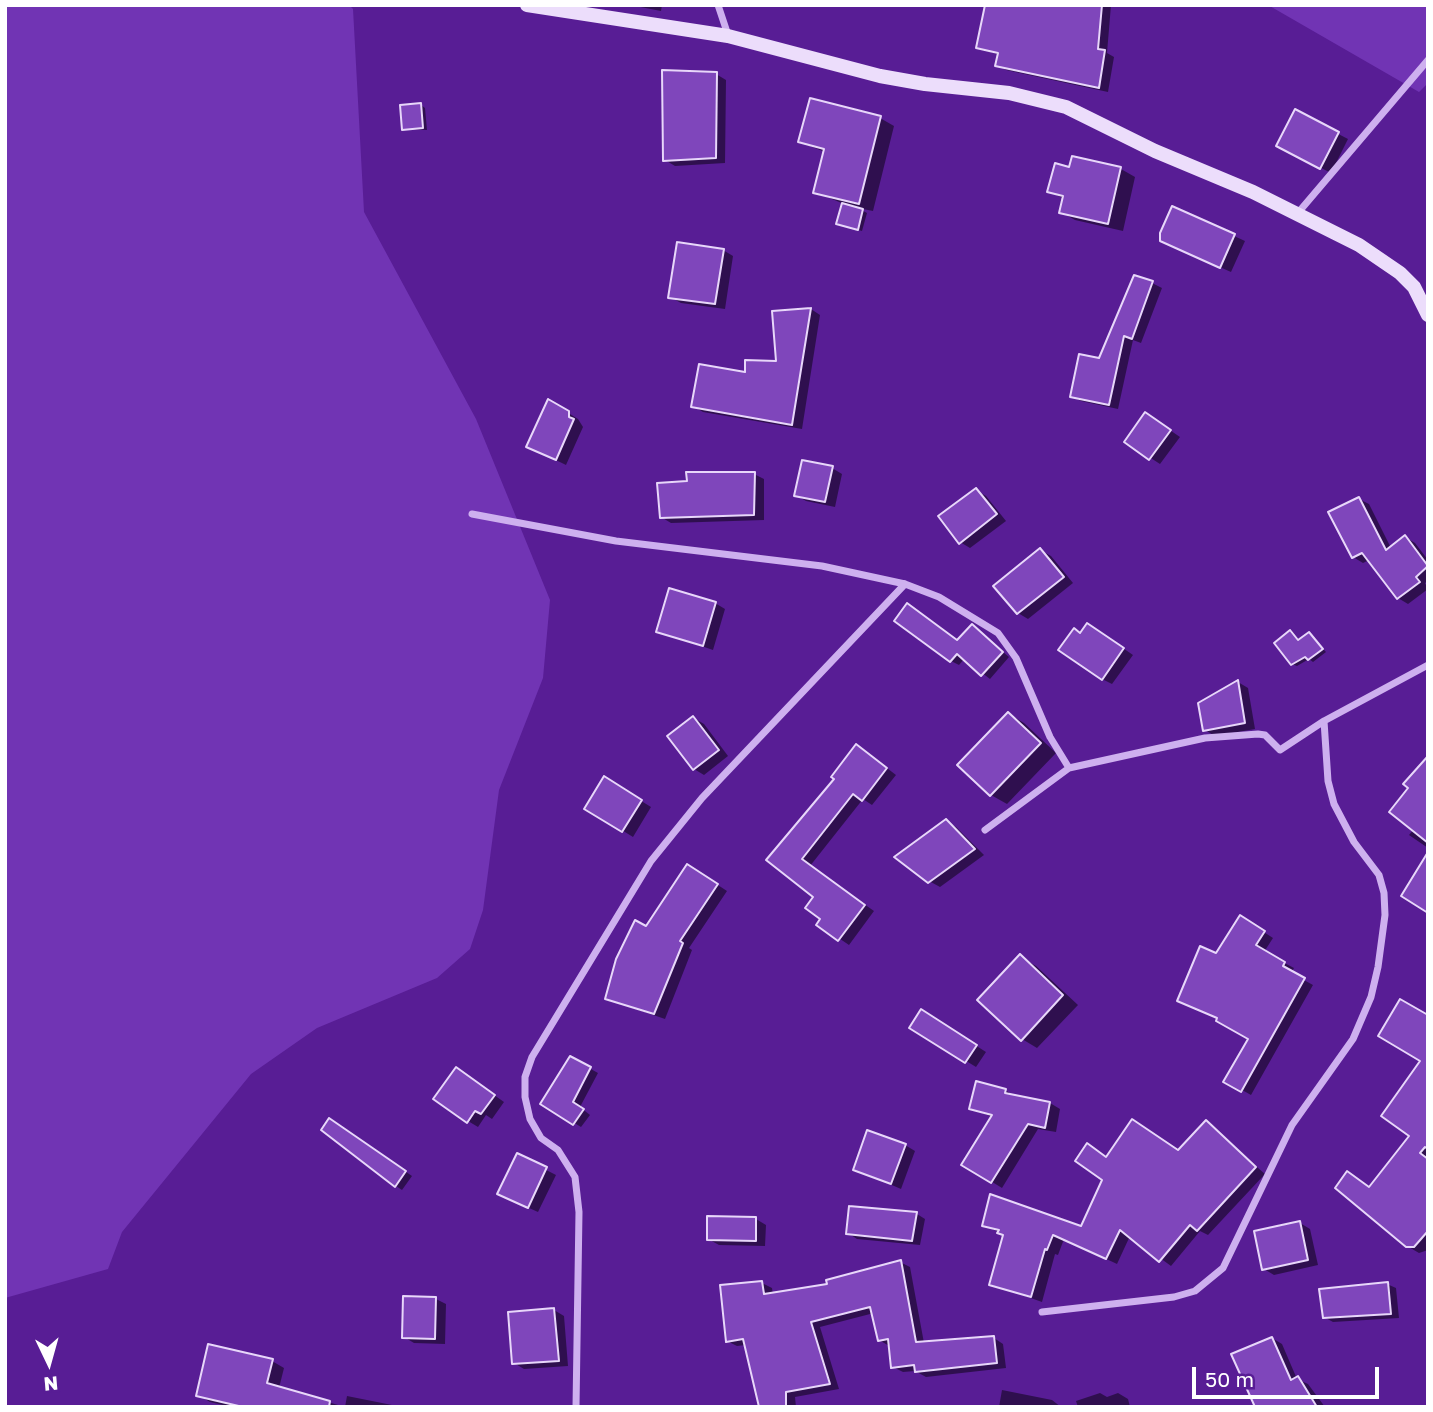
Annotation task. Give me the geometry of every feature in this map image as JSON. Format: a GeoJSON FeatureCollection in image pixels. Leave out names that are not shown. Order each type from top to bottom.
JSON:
{"type":"FeatureCollection","features":[{"type":"Feature","properties":{"kind":"street"},"geometry":{"type":"LineString","coordinates":[[527,5],[728,36],[880,76],[1009,93],[1066,107],[1135,142],[1297,214],[1384,260],[1414,287],[1428,315]]}},
{"type":"Feature","properties":{"kind":"street"},"geometry":{"type":"LineString","coordinates":[[719,5],[728,36]]}},
{"type":"Feature","properties":{"kind":"street"},"geometry":{"type":"LineString","coordinates":[[1297,214],[1428,60]]}},
{"type":"Feature","properties":{"kind":"street"},"geometry":{"type":"LineString","coordinates":[[472,514],[629,543],[822,566],[905,584],[939,597],[998,633],[1016,658],[1050,737],[1069,768]]}},
{"type":"Feature","properties":{"kind":"street"},"geometry":{"type":"LineString","coordinates":[[576,1407],[579,1212],[575,1177],[558,1150],[541,1138],[530,1119],[525,1097],[525,1077],[532,1057],[651,862],[702,798],[905,584]]}},
{"type":"Feature","properties":{"kind":"street"},"geometry":{"type":"LineString","coordinates":[[985,830],[1069,768],[1205,738],[1265,735],[1280,750],[1324,721],[1428,665]]}},
{"type":"Feature","properties":{"kind":"street"},"geometry":{"type":"LineString","coordinates":[[1042,1312],[1174,1297],[1206,1284],[1223,1268],[1292,1125],[1353,1038],[1371,996],[1378,967],[1385,915],[1384,893],[1379,875],[1354,842],[1334,804],[1328,781],[1324,721]]}},
{"type":"Feature","properties":{"kind":"shaded area"},"geometry":{"type":"Polygon","coordinates":[[[5,5],[349,5],[353,9],[364,212],[476,419],[550,600],[543,678],[499,790],[483,910],[470,949],[437,978],[317,1028],[251,1074],[122,1232],[108,1269],[5,1298],[5,5]]]}},
{"type":"Feature","properties":{"kind":"shaded area"},"geometry":{"type":"Polygon","coordinates":[[[1268,5],[1428,5],[1428,83],[1419,92],[1268,5]]]}},
{"type":"Feature","properties":{"kind":"building"},"geometry":{"type":"Polygon","coordinates":[[[985,5],[1102,5],[1098,49],[1105,50],[1099,88],[995,66],[998,53],[976,48],[985,5]]]}},
{"type":"Feature","properties":{"kind":"building"},"geometry":{"type":"Polygon","coordinates":[[[662,70],[717,72],[716,158],[663,161],[662,70]]]}},
{"type":"Feature","properties":{"kind":"building"},"geometry":{"type":"Polygon","coordinates":[[[810,98],[881,116],[859,204],[813,193],[824,149],[798,142],[810,98]]]}},
{"type":"Feature","properties":{"kind":"building"},"geometry":{"type":"Polygon","coordinates":[[[421,103],[423,128],[402,130],[400,105],[421,103]]]}},
{"type":"Feature","properties":{"kind":"building"},"geometry":{"type":"Polygon","coordinates":[[[1295,109],[1339,132],[1320,169],[1276,146],[1295,109]]]}},
{"type":"Feature","properties":{"kind":"building"},"geometry":{"type":"Polygon","coordinates":[[[1072,156],[1121,167],[1108,224],[1059,213],[1063,196],[1047,192],[1055,163],[1069,167],[1072,156]]]}},
{"type":"Feature","properties":{"kind":"building"},"geometry":{"type":"Polygon","coordinates":[[[842,203],[863,209],[858,230],[836,224],[842,203]]]}},
{"type":"Feature","properties":{"kind":"building"},"geometry":{"type":"Polygon","coordinates":[[[1172,206],[1235,234],[1220,268],[1160,241],[1160,233],[1172,206]]]}},
{"type":"Feature","properties":{"kind":"building"},"geometry":{"type":"Polygon","coordinates":[[[677,242],[724,249],[715,304],[668,298],[677,242]]]}},
{"type":"Feature","properties":{"kind":"building"},"geometry":{"type":"Polygon","coordinates":[[[1134,275],[1153,281],[1132,339],[1124,336],[1109,405],[1070,397],[1079,354],[1099,358],[1134,275]]]}},
{"type":"Feature","properties":{"kind":"building"},"geometry":{"type":"Polygon","coordinates":[[[811,308],[792,425],[691,407],[699,364],[745,372],[745,360],[776,361],[772,311],[811,308]]]}},
{"type":"Feature","properties":{"kind":"building"},"geometry":{"type":"Polygon","coordinates":[[[548,399],[569,411],[569,417],[574,419],[556,460],[526,447],[548,399]]]}},
{"type":"Feature","properties":{"kind":"building"},"geometry":{"type":"Polygon","coordinates":[[[1145,412],[1171,430],[1149,460],[1124,442],[1145,412]]]}},
{"type":"Feature","properties":{"kind":"building"},"geometry":{"type":"Polygon","coordinates":[[[802,460],[833,466],[825,502],[794,496],[802,460]]]}},
{"type":"Feature","properties":{"kind":"building"},"geometry":{"type":"Polygon","coordinates":[[[686,472],[755,472],[754,515],[660,518],[657,483],[687,481],[686,472]]]}},
{"type":"Feature","properties":{"kind":"building"},"geometry":{"type":"Polygon","coordinates":[[[976,488],[997,514],[959,544],[938,516],[976,488]]]}},
{"type":"Feature","properties":{"kind":"building"},"geometry":{"type":"Polygon","coordinates":[[[1359,497],[1386,550],[1405,535],[1428,566],[1416,577],[1420,582],[1397,599],[1362,553],[1352,558],[1328,512],[1359,497]]]}},
{"type":"Feature","properties":{"kind":"building"},"geometry":{"type":"Polygon","coordinates":[[[1040,548],[1064,577],[1017,614],[993,586],[1040,548]]]}},
{"type":"Feature","properties":{"kind":"building"},"geometry":{"type":"Polygon","coordinates":[[[669,588],[716,602],[703,646],[656,632],[669,588]]]}},
{"type":"Feature","properties":{"kind":"building"},"geometry":{"type":"Polygon","coordinates":[[[907,603],[957,640],[972,624],[1003,652],[981,676],[957,654],[950,662],[894,621],[907,603]]]}},
{"type":"Feature","properties":{"kind":"building"},"geometry":{"type":"Polygon","coordinates":[[[1087,623],[1124,648],[1102,680],[1058,650],[1074,628],[1080,633],[1087,623]]]}},
{"type":"Feature","properties":{"kind":"building"},"geometry":{"type":"Polygon","coordinates":[[[1290,630],[1298,640],[1309,632],[1323,649],[1308,660],[1305,657],[1291,665],[1274,643],[1290,630]]]}},
{"type":"Feature","properties":{"kind":"building"},"geometry":{"type":"Polygon","coordinates":[[[1238,680],[1245,723],[1203,731],[1198,703],[1238,680]]]}},
{"type":"Feature","properties":{"kind":"building"},"geometry":{"type":"Polygon","coordinates":[[[1008,712],[1041,743],[990,796],[957,765],[1008,712]]]}},
{"type":"Feature","properties":{"kind":"building"},"geometry":{"type":"Polygon","coordinates":[[[693,716],[719,750],[693,770],[667,736],[693,716]]]}},
{"type":"Feature","properties":{"kind":"building"},"geometry":{"type":"Polygon","coordinates":[[[856,744],[887,768],[862,801],[853,794],[802,859],[865,905],[838,941],[816,925],[820,919],[805,908],[813,897],[766,860],[834,779],[831,777],[856,744]]]}},
{"type":"Feature","properties":{"kind":"building"},"geometry":{"type":"Polygon","coordinates":[[[1428,756],[1428,843],[1389,812],[1408,788],[1403,784],[1428,756]]]}},
{"type":"Feature","properties":{"kind":"building"},"geometry":{"type":"Polygon","coordinates":[[[604,776],[642,800],[622,832],[584,809],[604,776]]]}},
{"type":"Feature","properties":{"kind":"building"},"geometry":{"type":"Polygon","coordinates":[[[946,819],[975,849],[928,883],[894,857],[946,819]]]}},
{"type":"Feature","properties":{"kind":"building"},"geometry":{"type":"Polygon","coordinates":[[[1428,852],[1428,913],[1401,896],[1428,852]]]}},
{"type":"Feature","properties":{"kind":"building"},"geometry":{"type":"Polygon","coordinates":[[[687,864],[718,884],[680,941],[683,943],[654,1014],[605,999],[616,959],[635,920],[646,926],[687,864]]]}},
{"type":"Feature","properties":{"kind":"building"},"geometry":{"type":"Polygon","coordinates":[[[1240,915],[1265,931],[1256,945],[1285,962],[1283,966],[1305,978],[1241,1092],[1223,1082],[1248,1039],[1216,1021],[1217,1018],[1177,1001],[1200,946],[1216,953],[1240,915]]]}},
{"type":"Feature","properties":{"kind":"building"},"geometry":{"type":"Polygon","coordinates":[[[1020,954],[1063,995],[1021,1041],[977,1000],[1020,954]]]}},
{"type":"Feature","properties":{"kind":"building"},"geometry":{"type":"Polygon","coordinates":[[[1400,999],[1428,1015],[1428,1149],[1425,1147],[1420,1153],[1428,1159],[1428,1231],[1414,1247],[1406,1247],[1335,1188],[1347,1171],[1369,1187],[1409,1136],[1381,1116],[1420,1061],[1378,1036],[1400,999]]]}},
{"type":"Feature","properties":{"kind":"building"},"geometry":{"type":"Polygon","coordinates":[[[921,1009],[977,1045],[965,1063],[909,1028],[921,1009]]]}},
{"type":"Feature","properties":{"kind":"building"},"geometry":{"type":"Polygon","coordinates":[[[570,1056],[591,1067],[573,1102],[584,1109],[573,1125],[540,1104],[570,1056]]]}},
{"type":"Feature","properties":{"kind":"building"},"geometry":{"type":"Polygon","coordinates":[[[456,1067],[495,1095],[481,1114],[475,1111],[467,1123],[433,1099],[456,1067]]]}},
{"type":"Feature","properties":{"kind":"building"},"geometry":{"type":"Polygon","coordinates":[[[976,1081],[1006,1089],[1005,1093],[1050,1102],[1045,1128],[1028,1124],[991,1183],[961,1165],[992,1115],[969,1109],[976,1081]]]}},
{"type":"Feature","properties":{"kind":"building"},"geometry":{"type":"Polygon","coordinates":[[[329,1118],[406,1171],[395,1187],[321,1130],[329,1118]]]}},
{"type":"Feature","properties":{"kind":"building"},"geometry":{"type":"Polygon","coordinates":[[[1132,1119],[1178,1150],[1206,1120],[1256,1167],[1197,1231],[1190,1225],[1159,1262],[1120,1230],[1106,1259],[1053,1235],[1047,1250],[1045,1249],[1031,1297],[989,1285],[1003,1235],[997,1233],[999,1230],[982,1226],[990,1194],[1081,1226],[1102,1180],[1075,1161],[1087,1143],[1106,1157],[1132,1119]]]}},
{"type":"Feature","properties":{"kind":"building"},"geometry":{"type":"Polygon","coordinates":[[[867,1130],[906,1144],[891,1184],[853,1170],[867,1130]]]}},
{"type":"Feature","properties":{"kind":"building"},"geometry":{"type":"Polygon","coordinates":[[[517,1153],[547,1167],[528,1208],[497,1194],[517,1153]]]}},
{"type":"Feature","properties":{"kind":"building"},"geometry":{"type":"Polygon","coordinates":[[[849,1206],[917,1212],[912,1241],[846,1234],[849,1206]]]}},
{"type":"Feature","properties":{"kind":"building"},"geometry":{"type":"Polygon","coordinates":[[[707,1216],[756,1217],[756,1241],[707,1240],[707,1216]]]}},
{"type":"Feature","properties":{"kind":"building"},"geometry":{"type":"Polygon","coordinates":[[[1300,1221],[1308,1260],[1262,1270],[1254,1231],[1300,1221]]]}},
{"type":"Feature","properties":{"kind":"building"},"geometry":{"type":"Polygon","coordinates":[[[901,1260],[916,1342],[994,1336],[997,1363],[915,1372],[914,1365],[891,1368],[888,1339],[878,1341],[870,1307],[811,1322],[830,1384],[786,1392],[786,1407],[759,1407],[743,1339],[726,1342],[720,1285],[762,1281],[764,1294],[827,1284],[826,1280],[901,1260]]]}},
{"type":"Feature","properties":{"kind":"building"},"geometry":{"type":"Polygon","coordinates":[[[1388,1282],[1391,1314],[1323,1318],[1319,1289],[1388,1282]]]}},
{"type":"Feature","properties":{"kind":"building"},"geometry":{"type":"Polygon","coordinates":[[[403,1296],[436,1297],[435,1339],[402,1338],[403,1296]]]}},
{"type":"Feature","properties":{"kind":"building"},"geometry":{"type":"Polygon","coordinates":[[[554,1308],[559,1361],[512,1364],[508,1312],[554,1308]]]}},
{"type":"Feature","properties":{"kind":"building"},"geometry":{"type":"Polygon","coordinates":[[[1272,1337],[1291,1380],[1298,1376],[1317,1407],[1255,1407],[1231,1354],[1272,1337]]]}},
{"type":"Feature","properties":{"kind":"building"},"geometry":{"type":"Polygon","coordinates":[[[208,1344],[273,1359],[267,1383],[330,1401],[329,1407],[243,1407],[196,1396],[208,1344]]]}}]}
